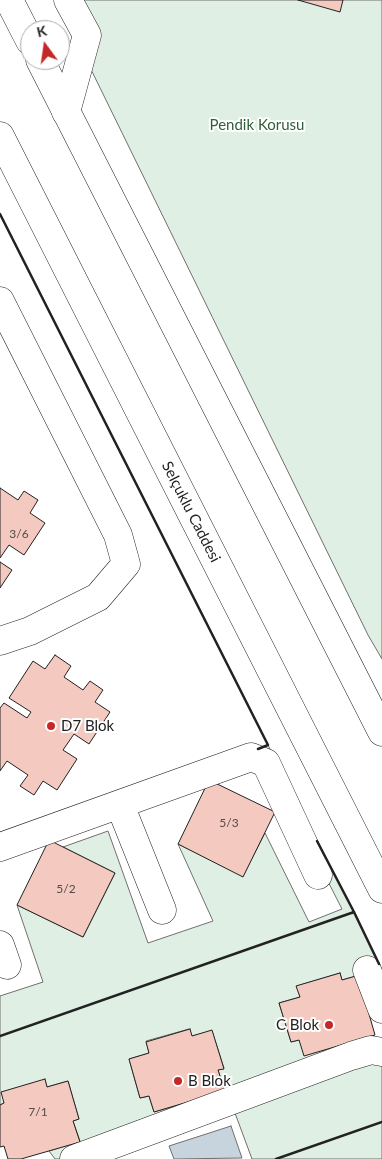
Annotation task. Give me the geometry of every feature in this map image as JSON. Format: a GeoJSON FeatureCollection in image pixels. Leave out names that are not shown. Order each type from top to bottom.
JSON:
{"type":"FeatureCollection","features":[{"type":"Feature","properties":{"kind":"main road"},"geometry":{"type":"LineString","coordinates":[[9,0],[20,21]]}},
{"type":"Feature","properties":{"kind":"main road"},"geometry":{"type":"LineString","coordinates":[[66,112],[87,35],[68,0]]}},
{"type":"Feature","properties":{"kind":"main road"},"geometry":{"type":"LineString","coordinates":[[45,70],[379,718]]}},
{"type":"Feature","properties":{"kind":"main road","name":"Selçuklu Caddesi"},"geometry":{"type":"LineString","coordinates":[[0,136],[382,889]]}},
{"type":"Feature","properties":{"kind":"main road"},"geometry":{"type":"LineString","coordinates":[[0,301],[118,535],[126,564],[98,596],[30,631],[0,641]]}},
{"type":"Feature","properties":{"kind":"main road"},"geometry":{"type":"LineString","coordinates":[[0,847],[251,757],[266,763],[318,875]]}},
{"type":"Feature","properties":{"kind":"main road"},"geometry":{"type":"LineString","coordinates":[[120,805],[162,910]]}},
{"type":"Feature","properties":{"kind":"main road"},"geometry":{"type":"LineString","coordinates":[[367,970],[382,1009]]}},
{"type":"Feature","properties":{"kind":"main road"},"geometry":{"type":"LineString","coordinates":[[74,1159],[351,1056],[371,1050],[382,1052]]}},
{"type":"Feature","properties":{"kind":"green space","name":"Pendik Korusu"},"geometry":{"type":"Polygon","coordinates":[[[57,0],[382,0],[382,659],[368,635],[70,27],[70,20],[67,20],[57,0]]]}},
{"type":"Feature","properties":{"kind":"green space"},"geometry":{"type":"Polygon","coordinates":[[[268,745],[382,970],[382,991],[363,974],[342,980],[340,973],[297,986],[300,997],[279,1003],[291,1042],[299,1040],[324,1050],[326,1061],[225,1091],[218,1070],[224,1068],[212,1031],[192,1036],[189,1029],[146,1041],[149,1053],[129,1059],[140,1098],[149,1096],[154,1112],[182,1104],[184,1113],[61,1159],[55,1159],[49,1151],[80,1141],[73,1121],[79,1119],[68,1081],[47,1087],[45,1080],[0,1105],[0,996],[43,982],[17,905],[83,937],[115,873],[63,847],[108,831],[148,943],[213,921],[178,844],[243,876],[265,833],[309,922],[342,909],[260,748],[268,745]]]}},
{"type":"Feature","properties":{"kind":"green space"},"geometry":{"type":"Polygon","coordinates":[[[382,1056],[382,1159],[252,1159],[232,1105],[382,1056]]]}},
{"type":"Feature","properties":{"kind":"shaded area"},"geometry":{"type":"Polygon","coordinates":[[[231,1126],[242,1158],[174,1159],[169,1146],[231,1126]]]}},
{"type":"Feature","properties":{"kind":"building"},"geometry":{"type":"Polygon","coordinates":[[[298,0],[343,0],[340,12],[298,0]]]}},
{"type":"Feature","properties":{"kind":"building"},"geometry":{"type":"Polygon","coordinates":[[[0,488],[18,500],[24,491],[38,500],[30,513],[45,523],[24,555],[9,545],[0,558],[0,488]]]}},
{"type":"Feature","properties":{"kind":"building"},"geometry":{"type":"Polygon","coordinates":[[[0,562],[12,570],[0,588],[0,562]]]}},
{"type":"Feature","properties":{"kind":"building","name":"D7 Blok"},"geometry":{"type":"Polygon","coordinates":[[[55,655],[71,666],[64,677],[83,690],[90,681],[103,690],[95,702],[110,712],[89,744],[74,734],[63,750],[77,759],[57,790],[43,781],[34,795],[20,786],[28,775],[7,761],[0,771],[0,708],[4,703],[27,718],[31,712],[9,698],[33,661],[45,669],[55,655]]]}},
{"type":"Feature","properties":{"kind":"building"},"geometry":{"type":"Polygon","coordinates":[[[209,780],[275,812],[243,877],[178,844],[209,780]]]}},
{"type":"Feature","properties":{"kind":"building"},"geometry":{"type":"Polygon","coordinates":[[[49,840],[115,873],[83,937],[17,905],[49,840]]]}},
{"type":"Feature","properties":{"kind":"building","name":"C Blok"},"geometry":{"type":"Polygon","coordinates":[[[340,973],[342,980],[363,974],[374,1013],[369,1014],[375,1035],[304,1056],[299,1040],[291,1042],[279,1003],[300,997],[296,986],[340,973]]]}},
{"type":"Feature","properties":{"kind":"building","name":"B Blok"},"geometry":{"type":"Polygon","coordinates":[[[190,1029],[192,1036],[212,1030],[224,1069],[218,1070],[225,1091],[154,1112],[149,1096],[140,1098],[129,1059],[149,1053],[146,1042],[190,1029]]]}},
{"type":"Feature","properties":{"kind":"building"},"geometry":{"type":"Polygon","coordinates":[[[45,1079],[47,1087],[68,1081],[79,1119],[73,1121],[80,1142],[21,1159],[8,1159],[4,1146],[0,1147],[0,1105],[4,1103],[1,1092],[45,1079]]]}},
{"type":"Feature","properties":{"kind":"wall"},"geometry":{"type":"LineString","coordinates":[[0,214],[268,745],[258,749]]}},
{"type":"Feature","properties":{"kind":"wall"},"geometry":{"type":"LineString","coordinates":[[0,1036],[354,912],[317,841]]}},
{"type":"Feature","properties":{"kind":"wall"},"geometry":{"type":"LineString","coordinates":[[352,913],[354,912],[379,964]]}},
{"type":"Feature","properties":{"kind":"wall"},"geometry":{"type":"LineString","coordinates":[[276,1159],[382,1122]]}},
{"type":"Feature","properties":{"kind":"place","name":"D7 Blok"},"geometry":{"type":"Point","coordinates":[51,726]}},
{"type":"Feature","properties":{"kind":"place","name":"C Blok"},"geometry":{"type":"Point","coordinates":[329,1025]}},
{"type":"Feature","properties":{"kind":"place","name":"B Blok"},"geometry":{"type":"Point","coordinates":[178,1081]}}]}
